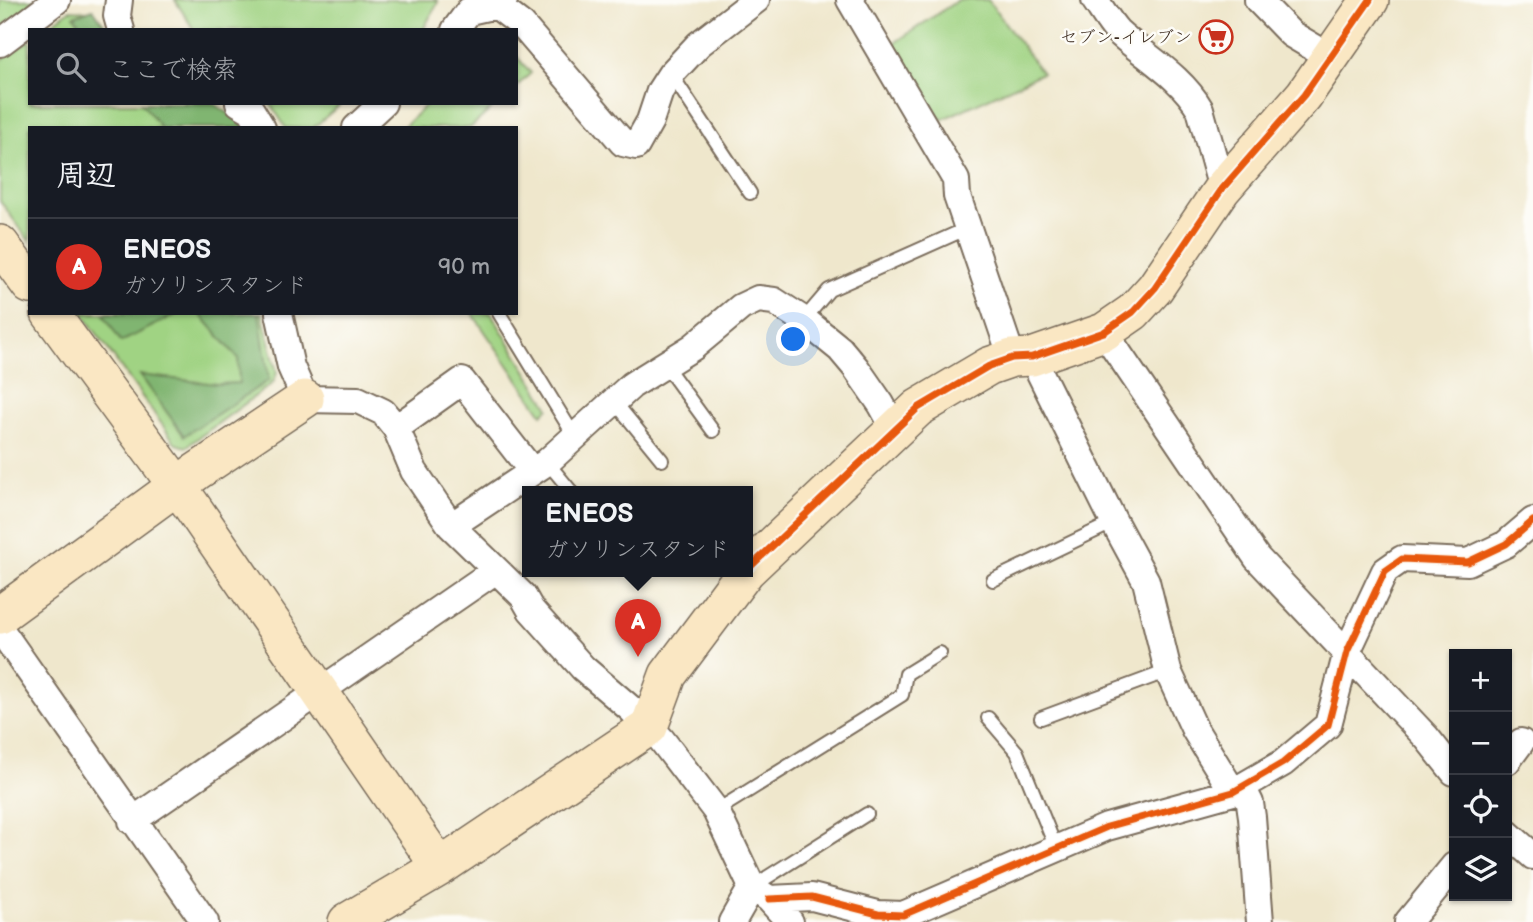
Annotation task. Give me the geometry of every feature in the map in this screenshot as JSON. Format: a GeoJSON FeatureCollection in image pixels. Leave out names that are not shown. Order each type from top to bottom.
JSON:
{"type":"FeatureCollection","features":[{"type":"Feature","properties":{"kind":"street"},"geometry":{"type":"LineString","coordinates":[[0,43],[57,0]]}},
{"type":"Feature","properties":{"kind":"street"},"geometry":{"type":"LineString","coordinates":[[119,0],[117,16],[120,28]]}},
{"type":"Feature","properties":{"kind":"street"},"geometry":{"type":"LineString","coordinates":[[456,28],[469,11],[500,3],[623,143],[636,146],[650,121],[660,90],[671,74],[699,44],[756,0]]}},
{"type":"Feature","properties":{"kind":"street"},"geometry":{"type":"LineString","coordinates":[[850,0],[956,180],[957,196],[968,228],[1022,357],[1146,581],[1168,671],[1195,730],[1237,790],[1250,803],[1260,922]]}},
{"type":"Feature","properties":{"kind":"street"},"geometry":{"type":"LineString","coordinates":[[1095,0],[1115,29],[1182,84],[1193,97],[1200,109],[1222,189]]}},
{"type":"Feature","properties":{"kind":"street"},"geometry":{"type":"LineString","coordinates":[[1258,0],[1291,34],[1330,57]]}},
{"type":"Feature","properties":{"kind":"street"},"geometry":{"type":"LineString","coordinates":[[753,564],[918,408],[989,366],[1104,332],[1133,312],[1155,288],[1222,189],[1304,94],[1370,0]]}},
{"type":"Feature","properties":{"kind":"street"},"geometry":{"type":"LineString","coordinates":[[242,105],[251,110],[261,126]]}},
{"type":"Feature","properties":{"kind":"street"},"geometry":{"type":"LineString","coordinates":[[358,126],[381,105]]}},
{"type":"Feature","properties":{"kind":"street"},"geometry":{"type":"LineString","coordinates":[[0,244],[28,282]]}},
{"type":"Feature","properties":{"kind":"street"},"geometry":{"type":"LineString","coordinates":[[452,526],[539,467],[632,385],[693,347],[741,307],[758,299],[774,302],[808,323],[840,349],[875,395],[895,429]]}},
{"type":"Feature","properties":{"kind":"street"},"geometry":{"type":"LineString","coordinates":[[51,315],[177,486],[440,867]]}},
{"type":"Feature","properties":{"kind":"street"},"geometry":{"type":"LineString","coordinates":[[279,315],[291,367],[305,399]]}},
{"type":"Feature","properties":{"kind":"street"},"geometry":{"type":"LineString","coordinates":[[1104,332],[1257,558],[1427,738],[1449,766]]}},
{"type":"Feature","properties":{"kind":"street"},"geometry":{"type":"LineString","coordinates":[[396,428],[462,381],[539,467]]}},
{"type":"Feature","properties":{"kind":"street"},"geometry":{"type":"LineString","coordinates":[[0,615],[177,486],[305,399],[358,400],[383,412],[396,428],[414,471],[452,526],[523,596],[531,610],[583,668],[661,739],[716,811],[761,893],[790,922]]}},
{"type":"Feature","properties":{"kind":"street"},"geometry":{"type":"LineString","coordinates":[[732,922],[761,893],[812,897],[878,914],[903,915],[1107,827],[1237,790],[1283,763],[1328,725],[1347,652],[1385,571],[1402,559],[1468,562],[1506,544],[1531,526]]}},
{"type":"Feature","properties":{"kind":"street"},"geometry":{"type":"LineString","coordinates":[[132,821],[496,570]]}},
{"type":"Feature","properties":{"kind":"street"},"geometry":{"type":"LineString","coordinates":[[347,922],[440,867],[649,727],[668,675],[742,577]]}},
{"type":"Feature","properties":{"kind":"street"},"geometry":{"type":"LineString","coordinates":[[0,629],[205,922]]}},
{"type":"Feature","properties":{"kind":"street"},"geometry":{"type":"LineString","coordinates":[[1512,837],[1533,856]]}},
{"type":"Feature","properties":{"kind":"street"},"geometry":{"type":"LineString","coordinates":[[1408,922],[1449,872]]}},
{"type":"Feature","properties":{"kind":"lane"},"geometry":{"type":"LineString","coordinates":[[671,74],[750,193]]}},
{"type":"Feature","properties":{"kind":"lane"},"geometry":{"type":"LineString","coordinates":[[812,310],[829,290],[968,228]]}},
{"type":"Feature","properties":{"kind":"lane"},"geometry":{"type":"LineString","coordinates":[[500,315],[575,436]]}},
{"type":"Feature","properties":{"kind":"lane"},"geometry":{"type":"LineString","coordinates":[[665,365],[713,431]]}},
{"type":"Feature","properties":{"kind":"lane"},"geometry":{"type":"LineString","coordinates":[[614,401],[662,460]]}},
{"type":"Feature","properties":{"kind":"lane"},"geometry":{"type":"LineString","coordinates":[[539,467],[564,486]]}},
{"type":"Feature","properties":{"kind":"lane"},"geometry":{"type":"LineString","coordinates":[[993,580],[1114,522]]}},
{"type":"Feature","properties":{"kind":"lane"},"geometry":{"type":"LineString","coordinates":[[716,811],[902,695],[906,674],[940,653]]}},
{"type":"Feature","properties":{"kind":"lane"},"geometry":{"type":"LineString","coordinates":[[1041,718],[1168,671]]}},
{"type":"Feature","properties":{"kind":"lane"},"geometry":{"type":"LineString","coordinates":[[988,718],[1017,752],[1056,848]]}},
{"type":"Feature","properties":{"kind":"lane"},"geometry":{"type":"LineString","coordinates":[[761,893],[867,814]]}},
{"type":"Feature","properties":{"kind":"green space"},"geometry":{"type":"Polygon","coordinates":[[[0,0],[37,0],[0,28],[0,0]]]}},
{"type":"Feature","properties":{"kind":"green space"},"geometry":{"type":"Polygon","coordinates":[[[175,0],[438,2],[424,28],[193,28],[175,0]]]}},
{"type":"Feature","properties":{"kind":"green space"},"geometry":{"type":"Polygon","coordinates":[[[958,0],[988,0],[1042,73],[941,120],[893,44],[958,0]]]}},
{"type":"Feature","properties":{"kind":"green space"},"geometry":{"type":"Polygon","coordinates":[[[93,9],[107,28],[83,28],[74,16],[93,9]]]}},
{"type":"Feature","properties":{"kind":"green space"},"geometry":{"type":"Polygon","coordinates":[[[70,10],[88,11],[99,28],[46,28],[70,10]]]}},
{"type":"Feature","properties":{"kind":"green space"},"geometry":{"type":"Polygon","coordinates":[[[28,41],[28,105],[211,105],[238,126],[28,126],[28,239],[0,201],[0,61],[28,41]]]}},
{"type":"Feature","properties":{"kind":"green space"},"geometry":{"type":"Polygon","coordinates":[[[518,58],[531,73],[518,85],[518,58]]]}},
{"type":"Feature","properties":{"kind":"green space"},"geometry":{"type":"Polygon","coordinates":[[[144,105],[216,105],[244,126],[159,126],[144,105]]]}},
{"type":"Feature","properties":{"kind":"green space"},"geometry":{"type":"Polygon","coordinates":[[[271,105],[340,105],[315,126],[285,126],[271,105]]]}},
{"type":"Feature","properties":{"kind":"green space"},"geometry":{"type":"Polygon","coordinates":[[[426,105],[496,105],[472,126],[404,126],[426,105]]]}},
{"type":"Feature","properties":{"kind":"green space"},"geometry":{"type":"Polygon","coordinates":[[[83,315],[262,315],[277,373],[273,383],[186,447],[176,444],[83,315]]]}},
{"type":"Feature","properties":{"kind":"green space"},"geometry":{"type":"Polygon","coordinates":[[[104,315],[175,315],[121,342],[104,315]]]}},
{"type":"Feature","properties":{"kind":"green space"},"geometry":{"type":"Polygon","coordinates":[[[201,315],[259,315],[269,380],[184,436],[140,375],[217,384],[239,383],[238,358],[201,315]]]}},
{"type":"Feature","properties":{"kind":"green space"},"geometry":{"type":"Polygon","coordinates":[[[473,315],[492,315],[549,408],[542,414],[473,315]]]}},
{"type":"Feature","properties":{"kind":"cycle path"},"geometry":{"type":"LineString","coordinates":[[753,564],[918,408],[989,366],[1012,358],[1032,357],[1104,332],[1133,312],[1155,288],[1222,189],[1304,95],[1370,0]]}},
{"type":"Feature","properties":{"kind":"cycle path"},"geometry":{"type":"LineString","coordinates":[[769,899],[812,897],[878,914],[903,915],[1107,827],[1233,792],[1283,763],[1328,725],[1347,652],[1385,571],[1402,559],[1468,562],[1506,544],[1533,521]]}},
{"type":"Feature","properties":{"kind":"place","name":"セブン-イレブン"},"geometry":{"type":"Point","coordinates":[1216,37]}},
{"type":"Feature","properties":{"kind":"place","name":"ENEOS"},"geometry":{"type":"Point","coordinates":[638,657]}}]}
